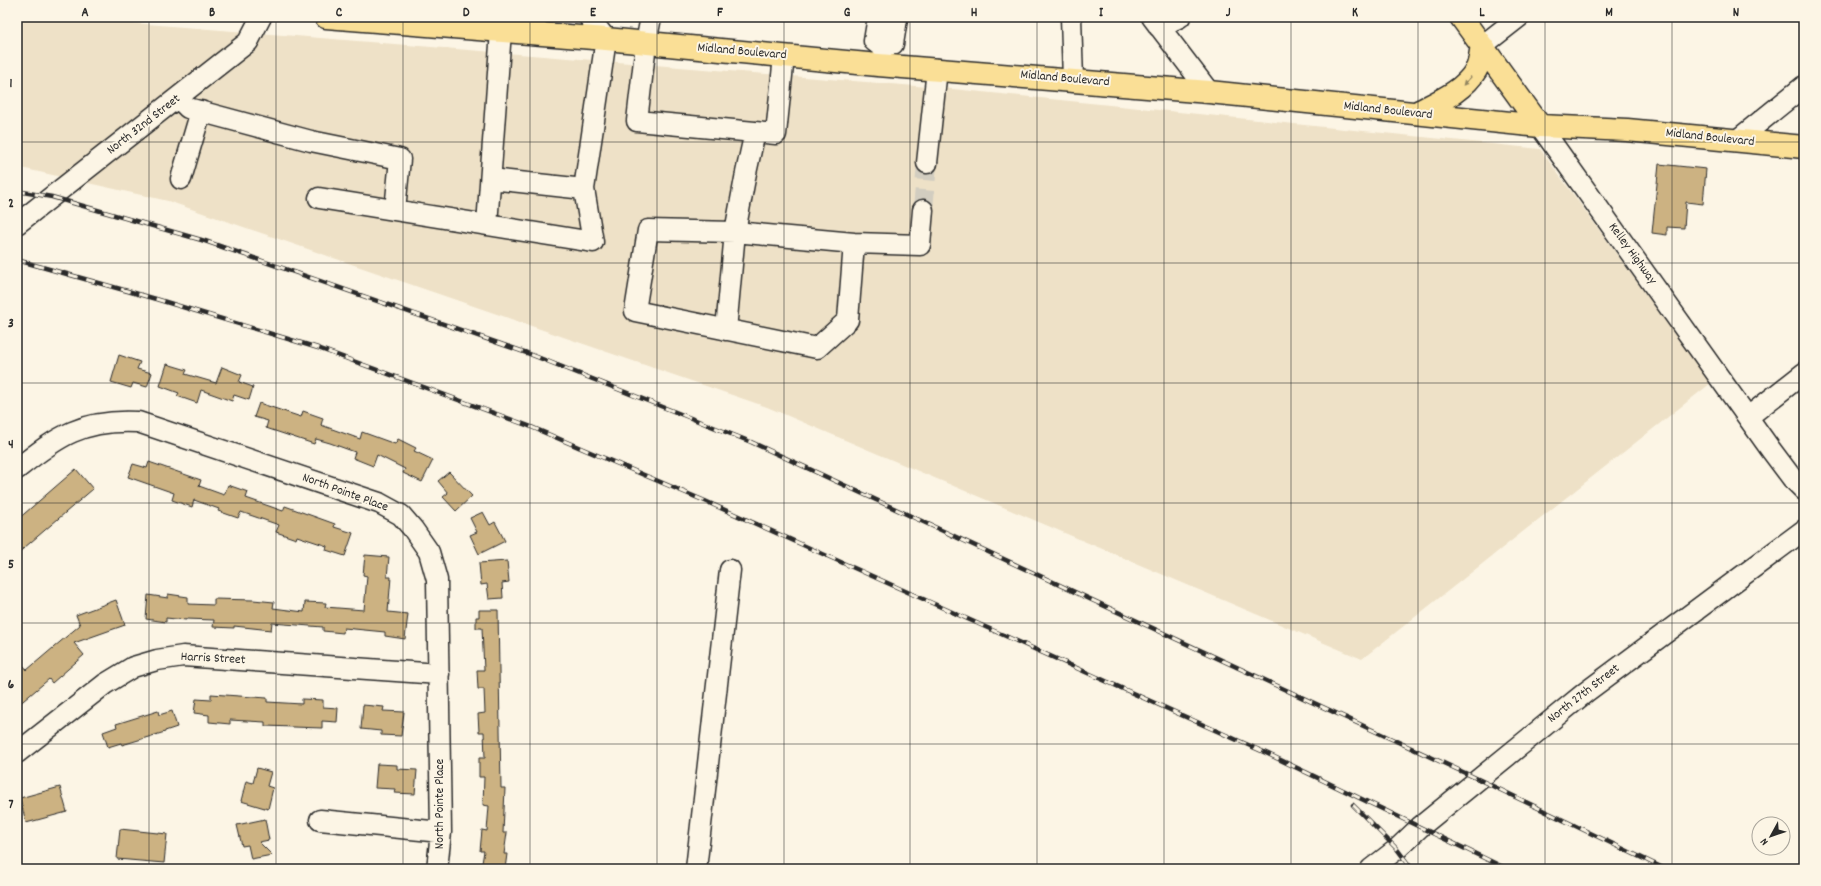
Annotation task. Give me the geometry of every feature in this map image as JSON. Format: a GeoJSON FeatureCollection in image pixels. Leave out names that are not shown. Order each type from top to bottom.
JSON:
{"type":"FeatureCollection","features":[{"type":"Feature","properties":{"kind":"main road","name":"Midland Boulevard"},"geometry":{"type":"LineString","coordinates":[[326,17],[606,38],[784,56],[880,56],[937,69],[1209,92],[1540,126],[1627,130],[1804,147]]}},
{"type":"Feature","properties":{"kind":"main road","name":"Kelley Highway"},"geometry":{"type":"LineString","coordinates":[[1461,17],[1540,126]]}},
{"type":"Feature","properties":{"kind":"main road"},"geometry":{"type":"LineString","coordinates":[[1416,113],[1450,95],[1466,83],[1476,69],[1482,46]]}},
{"type":"Feature","properties":{"kind":"street","name":"North 32nd Street"},"geometry":{"type":"LineString","coordinates":[[17,224],[248,42],[261,17]]}},
{"type":"Feature","properties":{"kind":"street"},"geometry":{"type":"LineString","coordinates":[[319,198],[593,242],[584,189],[606,38],[589,17]]}},
{"type":"Feature","properties":{"kind":"street"},"geometry":{"type":"LineString","coordinates":[[651,17],[646,43],[637,121],[776,134],[784,56]]}},
{"type":"Feature","properties":{"kind":"street"},"geometry":{"type":"LineString","coordinates":[[878,17],[874,41],[880,56],[894,44],[897,19],[893,17]]}},
{"type":"Feature","properties":{"kind":"street"},"geometry":{"type":"LineString","coordinates":[[1072,17],[1073,80]]}},
{"type":"Feature","properties":{"kind":"street"},"geometry":{"type":"LineString","coordinates":[[1180,17],[1155,22],[1209,92]]}},
{"type":"Feature","properties":{"kind":"street"},"geometry":{"type":"LineString","coordinates":[[1482,46],[1519,17]]}},
{"type":"Feature","properties":{"kind":"street"},"geometry":{"type":"LineString","coordinates":[[487,225],[501,31]]}},
{"type":"Feature","properties":{"kind":"street"},"geometry":{"type":"LineString","coordinates":[[927,163],[937,69]]}},
{"type":"Feature","properties":{"kind":"street"},"geometry":{"type":"LineString","coordinates":[[1736,141],[1804,86]]}},
{"type":"Feature","properties":{"kind":"street"},"geometry":{"type":"LineString","coordinates":[[178,98],[188,108],[201,112],[312,141],[400,159],[395,210]]}},
{"type":"Feature","properties":{"kind":"street"},"geometry":{"type":"LineString","coordinates":[[181,179],[201,112]]}},
{"type":"Feature","properties":{"kind":"street","name":"Kelley Highway"},"geometry":{"type":"LineString","coordinates":[[1540,126],[1792,478],[1804,490]]}},
{"type":"Feature","properties":{"kind":"street"},"geometry":{"type":"LineString","coordinates":[[726,330],[735,232],[755,132]]}},
{"type":"Feature","properties":{"kind":"street"},"geometry":{"type":"LineString","coordinates":[[491,179],[584,189]]}},
{"type":"Feature","properties":{"kind":"street"},"geometry":{"type":"LineString","coordinates":[[854,243],[848,320],[817,348],[635,311],[648,230],[735,232],[854,243],[920,245],[923,210]]}},
{"type":"Feature","properties":{"kind":"street"},"geometry":{"type":"LineString","coordinates":[[1748,417],[1804,373]]}},
{"type":"Feature","properties":{"kind":"street","name":"North Pointe Place"},"geometry":{"type":"LineString","coordinates":[[17,470],[48,444],[68,433],[89,426],[118,421],[138,422],[379,503],[401,515],[429,552],[437,580],[441,832],[437,869]]}},
{"type":"Feature","properties":{"kind":"street","name":"North 27th Street"},"geometry":{"type":"LineString","coordinates":[[1372,869],[1397,849],[1416,830],[1586,692],[1804,530]]}},
{"type":"Feature","properties":{"kind":"street"},"geometry":{"type":"LineString","coordinates":[[696,869],[730,570]]}},
{"type":"Feature","properties":{"kind":"street","name":"Harris Street"},"geometry":{"type":"LineString","coordinates":[[17,753],[104,684],[133,667],[157,660],[183,656],[439,674]]}},
{"type":"Feature","properties":{"kind":"street"},"geometry":{"type":"LineString","coordinates":[[320,820],[441,832]]}},
{"type":"Feature","properties":{"kind":"shaded area"},"geometry":{"type":"Polygon","coordinates":[[[17,17],[60,17],[953,89],[1540,149],[1711,383],[1362,659],[767,407],[168,201],[17,167],[17,17]]]}},
{"type":"Feature","properties":{"kind":"building"},"geometry":{"type":"Polygon","coordinates":[[[1659,164],[1706,169],[1703,204],[1686,202],[1684,228],[1667,227],[1667,235],[1652,233],[1659,164]]]}},
{"type":"Feature","properties":{"kind":"building"},"geometry":{"type":"Polygon","coordinates":[[[119,355],[140,362],[137,369],[152,373],[147,387],[133,383],[131,388],[111,382],[119,355]]]}},
{"type":"Feature","properties":{"kind":"building"},"geometry":{"type":"Polygon","coordinates":[[[167,364],[187,370],[185,374],[216,383],[222,367],[242,375],[239,382],[253,387],[249,400],[234,395],[232,401],[201,390],[197,403],[177,396],[179,393],[160,386],[167,364]]]}},
{"type":"Feature","properties":{"kind":"building"},"geometry":{"type":"Polygon","coordinates":[[[259,403],[301,417],[303,411],[323,418],[321,425],[360,439],[362,432],[395,444],[398,439],[416,448],[414,451],[433,460],[422,482],[403,473],[405,469],[377,455],[373,466],[353,458],[355,452],[330,443],[316,439],[314,444],[266,428],[268,421],[254,417],[259,403]]]}},
{"type":"Feature","properties":{"kind":"building"},"geometry":{"type":"Polygon","coordinates":[[[149,462],[201,480],[199,486],[224,495],[228,485],[248,492],[246,498],[283,511],[285,506],[335,524],[334,527],[353,533],[345,556],[326,550],[327,546],[297,536],[296,539],[276,532],[279,525],[241,512],[238,518],[194,500],[192,507],[172,500],[174,493],[128,477],[133,464],[147,468],[149,462]]]}},
{"type":"Feature","properties":{"kind":"building"},"geometry":{"type":"Polygon","coordinates":[[[76,469],[93,489],[17,554],[17,520],[76,469]]]}},
{"type":"Feature","properties":{"kind":"building"},"geometry":{"type":"Polygon","coordinates":[[[449,472],[472,496],[456,511],[443,497],[448,493],[438,481],[449,472]]]}},
{"type":"Feature","properties":{"kind":"building"},"geometry":{"type":"Polygon","coordinates":[[[483,512],[490,525],[495,522],[505,541],[479,554],[470,535],[477,532],[470,518],[483,512]]]}},
{"type":"Feature","properties":{"kind":"building"},"geometry":{"type":"Polygon","coordinates":[[[365,555],[389,557],[387,577],[391,577],[388,612],[408,614],[405,639],[385,636],[385,632],[344,628],[343,633],[323,631],[323,627],[272,623],[271,630],[234,626],[234,628],[213,627],[214,620],[166,618],[166,622],[146,619],[148,595],[168,598],[168,594],[188,597],[188,604],[214,605],[214,599],[253,600],[274,602],[273,608],[304,612],[305,602],[326,603],[325,607],[364,610],[367,576],[363,575],[365,555]]]}},
{"type":"Feature","properties":{"kind":"building"},"geometry":{"type":"Polygon","coordinates":[[[507,561],[509,582],[502,583],[503,598],[489,599],[487,584],[481,585],[479,563],[507,561]]]}},
{"type":"Feature","properties":{"kind":"building"},"geometry":{"type":"Polygon","coordinates":[[[116,600],[125,625],[74,643],[84,655],[52,683],[49,679],[17,706],[17,672],[24,666],[27,670],[80,625],[76,615],[116,600]]]}},
{"type":"Feature","properties":{"kind":"building"},"geometry":{"type":"Polygon","coordinates":[[[479,610],[498,610],[501,788],[505,788],[503,833],[507,833],[504,854],[507,854],[505,869],[481,869],[484,851],[480,851],[482,830],[487,831],[489,806],[483,805],[484,777],[479,777],[479,758],[485,758],[484,732],[479,732],[478,714],[485,713],[484,689],[478,689],[477,670],[484,670],[482,628],[476,628],[476,617],[479,617],[479,610]]]}},
{"type":"Feature","properties":{"kind":"building"},"geometry":{"type":"Polygon","coordinates":[[[211,694],[267,698],[267,702],[302,704],[302,699],[323,700],[323,707],[338,708],[337,722],[322,721],[322,728],[265,726],[265,722],[230,720],[230,724],[209,722],[209,715],[194,713],[196,699],[211,700],[211,694]]]}},
{"type":"Feature","properties":{"kind":"building"},"geometry":{"type":"Polygon","coordinates":[[[363,705],[384,707],[383,711],[404,712],[401,736],[381,735],[381,731],[361,729],[363,705]]]}},
{"type":"Feature","properties":{"kind":"building"},"geometry":{"type":"Polygon","coordinates":[[[158,711],[159,715],[172,711],[177,727],[122,745],[121,743],[108,747],[103,732],[117,727],[116,724],[158,711]]]}},
{"type":"Feature","properties":{"kind":"building"},"geometry":{"type":"Polygon","coordinates":[[[377,764],[397,765],[397,769],[417,770],[415,794],[394,793],[395,789],[375,788],[377,764]]]}},
{"type":"Feature","properties":{"kind":"building"},"geometry":{"type":"Polygon","coordinates":[[[257,768],[271,772],[267,786],[273,788],[268,809],[241,801],[246,781],[253,783],[257,768]]]}},
{"type":"Feature","properties":{"kind":"building"},"geometry":{"type":"Polygon","coordinates":[[[60,787],[67,812],[26,823],[20,798],[60,787]]]}},
{"type":"Feature","properties":{"kind":"building"},"geometry":{"type":"Polygon","coordinates":[[[265,819],[269,840],[259,842],[272,855],[251,859],[248,845],[242,846],[237,825],[265,819]]]}},
{"type":"Feature","properties":{"kind":"building"},"geometry":{"type":"Polygon","coordinates":[[[120,829],[167,834],[164,863],[117,859],[120,829]]]}},
{"type":"Feature","properties":{"kind":"tunnel"},"geometry":{"type":"LineString","coordinates":[[923,210],[927,163]]}},
{"type":"Feature","properties":{"kind":"railway"},"geometry":{"type":"LineString","coordinates":[[17,191],[52,197],[205,241],[527,353],[751,442],[1478,779],[1665,869]]}},
{"type":"Feature","properties":{"kind":"railway"},"geometry":{"type":"LineString","coordinates":[[17,260],[156,299],[318,348],[529,426],[705,501],[1266,753],[1507,869]]}},
{"type":"Feature","properties":{"kind":"railway"},"geometry":{"type":"LineString","coordinates":[[1353,805],[1397,849],[1412,869]]}}]}
